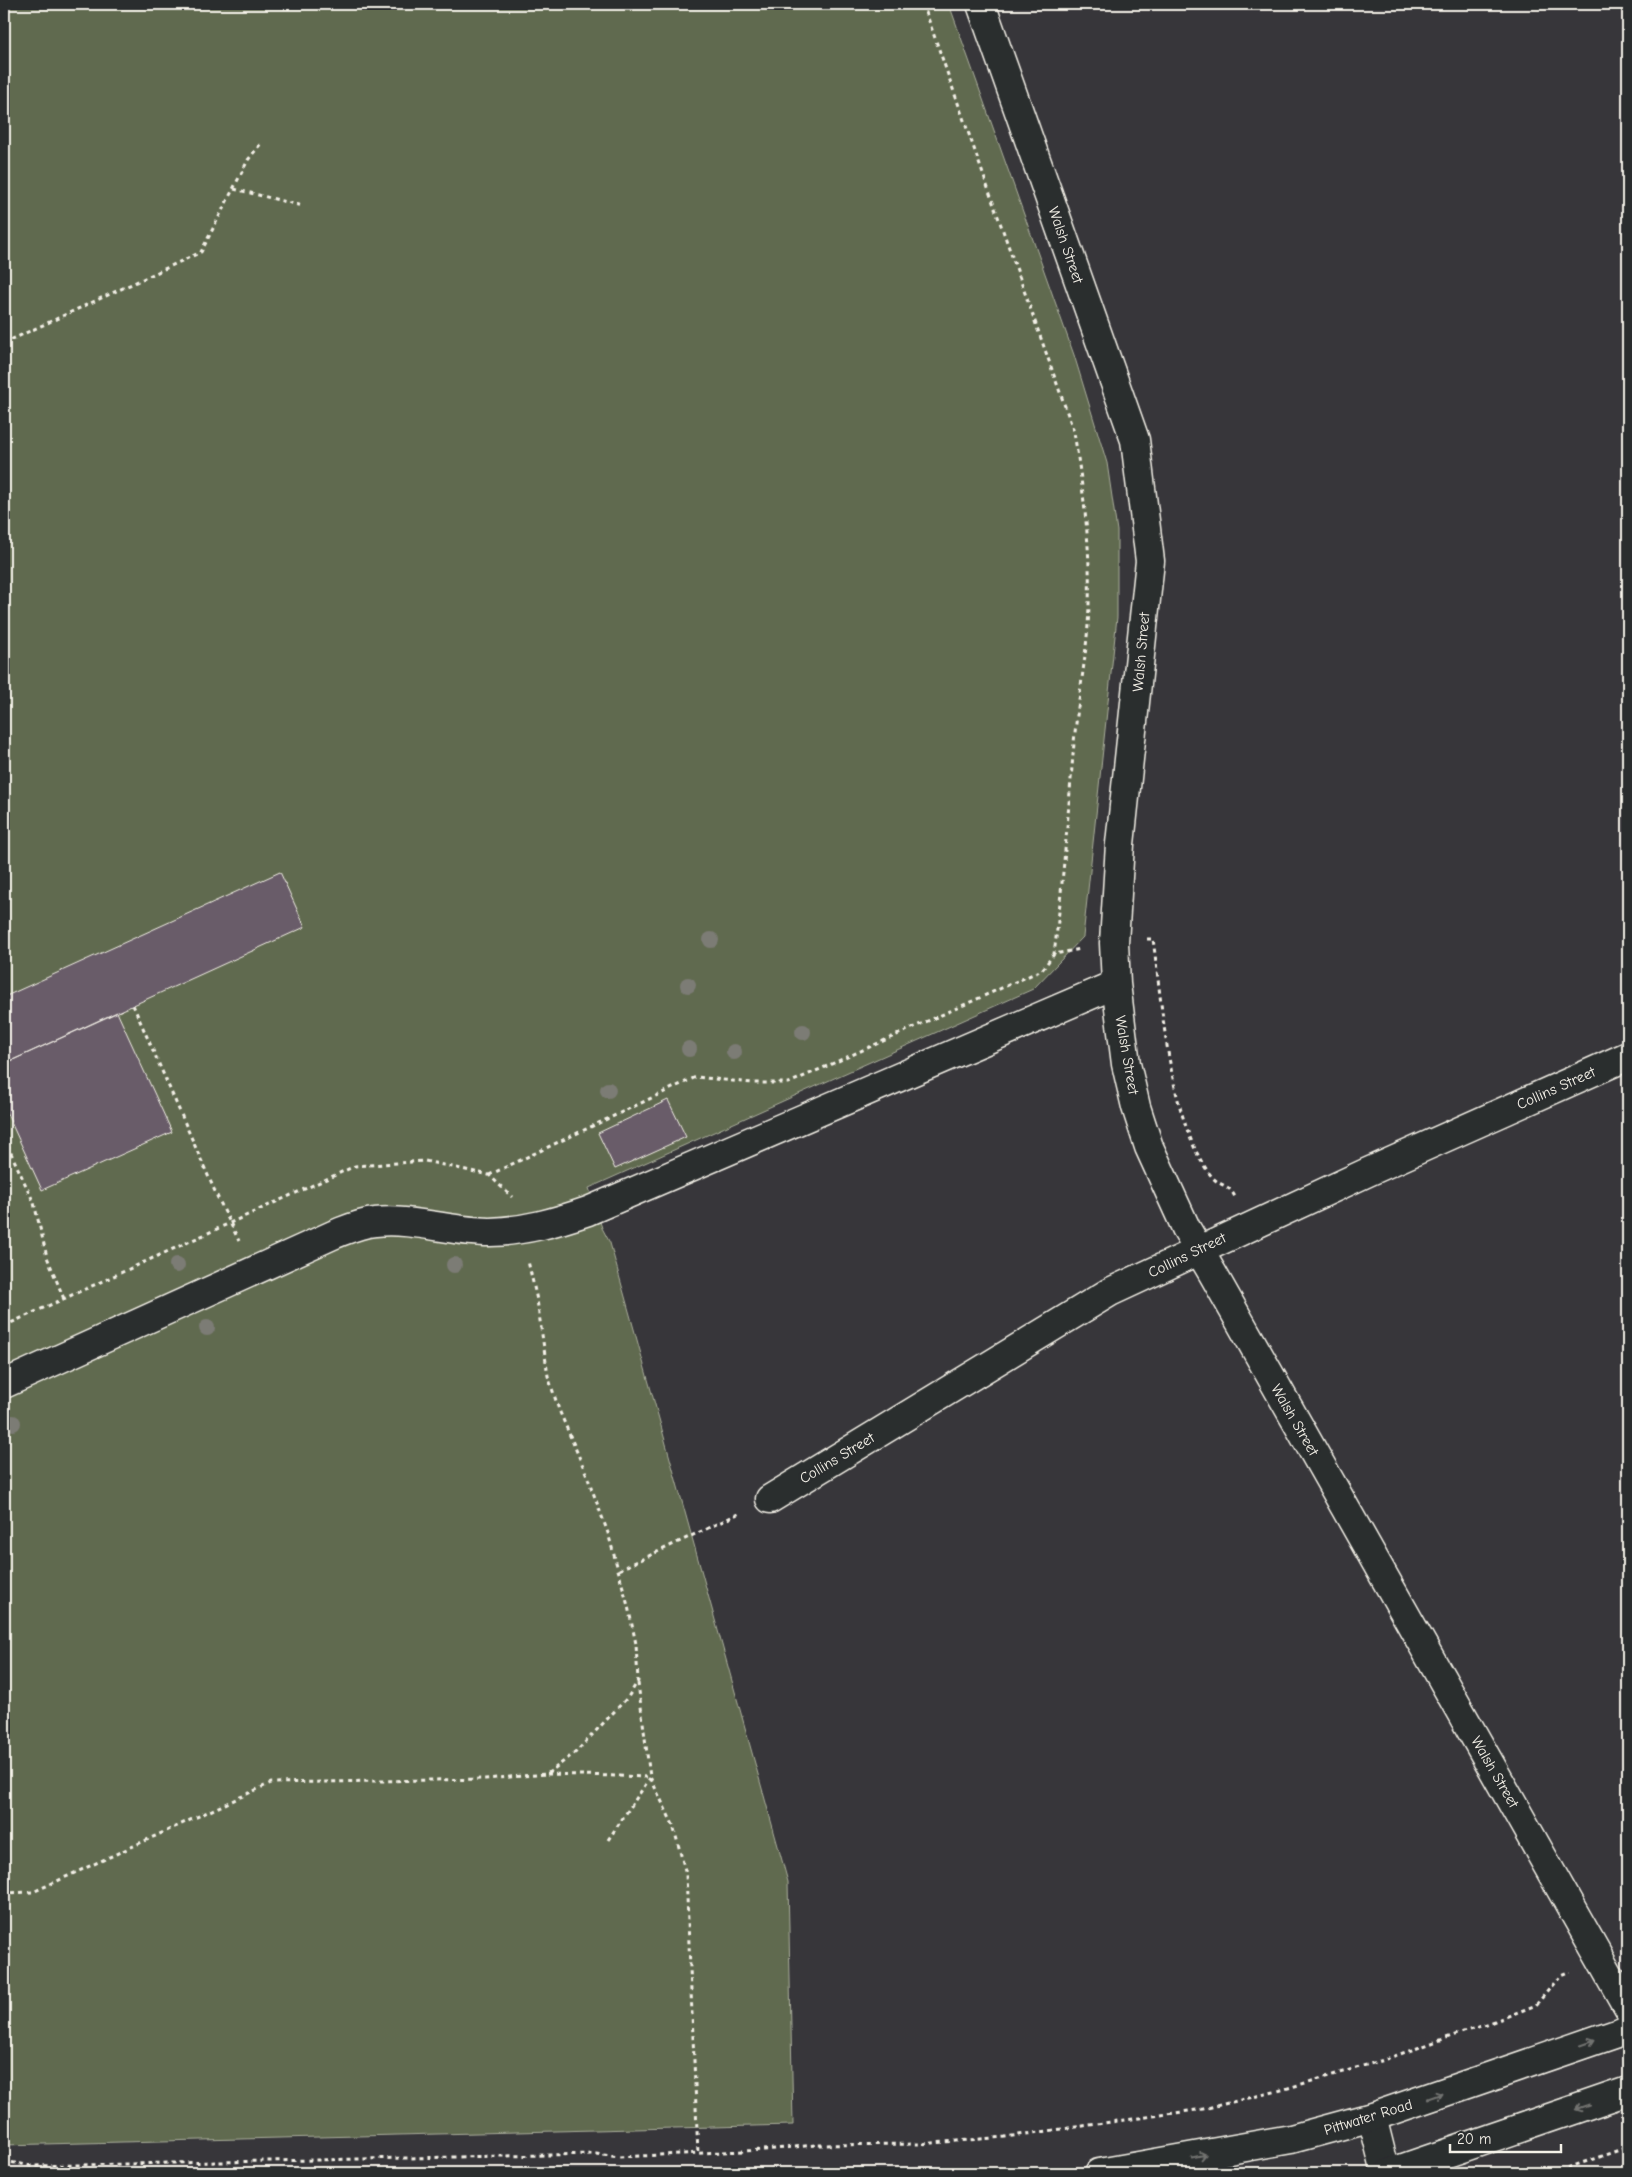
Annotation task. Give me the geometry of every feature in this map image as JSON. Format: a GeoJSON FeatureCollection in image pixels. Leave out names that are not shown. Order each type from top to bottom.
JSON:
{"type":"FeatureCollection","features":[{"type":"Feature","properties":{"kind":"main road","name":"Walsh Street"},"geometry":{"type":"LineString","coordinates":[[981,4],[1135,440],[1150,561],[1120,844],[1114,942],[1120,1022],[1136,1107],[1149,1148],[1197,1250],[1213,1274],[1628,2008]]}},
{"type":"Feature","properties":{"kind":"main road"},"geometry":{"type":"LineString","coordinates":[[4,1384],[357,1225],[395,1222],[489,1232],[520,1230],[556,1222],[588,1211],[1116,984]]}},
{"type":"Feature","properties":{"kind":"main road","name":"Collins Street"},"geometry":{"type":"LineString","coordinates":[[770,1499],[1110,1292],[1368,1172],[1628,1056]]}},
{"type":"Feature","properties":{"kind":"main road","name":"Pittwater Road"},"geometry":{"type":"LineString","coordinates":[[1099,2173],[1291,2138],[1372,2118],[1628,2029]]}},
{"type":"Feature","properties":{"kind":"main road"},"geometry":{"type":"LineString","coordinates":[[1372,2118],[1388,2173],[1628,2091]]}},
{"type":"Feature","properties":{"kind":"path"},"geometry":{"type":"LineString","coordinates":[[923,4],[1074,432],[1084,492],[1089,545],[1089,606],[1074,742],[1062,892],[1054,954]]}},
{"type":"Feature","properties":{"kind":"path"},"geometry":{"type":"LineString","coordinates":[[4,343],[201,252],[248,160],[262,142]]}},
{"type":"Feature","properties":{"kind":"path"},"geometry":{"type":"LineString","coordinates":[[234,189],[303,206]]}},
{"type":"Feature","properties":{"kind":"path"},"geometry":{"type":"LineString","coordinates":[[133,1005],[253,1271]]}},
{"type":"Feature","properties":{"kind":"path"},"geometry":{"type":"LineString","coordinates":[[4,1138],[34,1203],[47,1257],[64,1299]]}},
{"type":"Feature","properties":{"kind":"path"},"geometry":{"type":"LineString","coordinates":[[4,1326],[355,1166],[425,1161],[489,1175],[512,1196],[538,1300],[548,1376],[559,1410],[601,1516],[619,1570],[636,1644],[638,1681],[650,1777],[673,1825],[686,1874],[698,2154]]}},
{"type":"Feature","properties":{"kind":"path"},"geometry":{"type":"LineString","coordinates":[[619,1570],[770,1499]]}},
{"type":"Feature","properties":{"kind":"path"},"geometry":{"type":"LineString","coordinates":[[547,1774],[576,1752],[616,1711],[638,1681]]}},
{"type":"Feature","properties":{"kind":"path"},"geometry":{"type":"LineString","coordinates":[[4,1893],[33,1892],[271,1784],[485,1779],[547,1774],[650,1777]]}},
{"type":"Feature","properties":{"kind":"path"},"geometry":{"type":"LineString","coordinates":[[608,1840],[650,1777]]}},
{"type":"Feature","properties":{"kind":"path"},"geometry":{"type":"LineString","coordinates":[[4,2161],[32,2166],[596,2154],[619,2157],[764,2150],[815,2145],[921,2144],[1004,2137],[1203,2109],[1278,2091],[1380,2061],[1536,2005],[1561,1975],[1600,1957]]}},
{"type":"Feature","properties":{"kind":"path"},"geometry":{"type":"LineString","coordinates":[[1553,2173],[1628,2147]]}},
{"type":"Feature","properties":{"kind":"green space"},"geometry":{"type":"Polygon","coordinates":[[[4,4],[949,4],[1074,355],[1107,463],[1117,531],[1117,617],[1083,937],[1033,989],[589,1188],[602,1228],[610,1243],[788,1882],[793,2125],[4,2145],[4,4]]]}},
{"type":"Feature","properties":{"kind":"building"},"geometry":{"type":"Polygon","coordinates":[[[280,872],[305,927],[4,1064],[4,997],[280,872]]]}},
{"type":"Feature","properties":{"kind":"building"},"geometry":{"type":"Polygon","coordinates":[[[117,1012],[172,1132],[42,1190],[4,1107],[4,1064],[117,1012]]]}},
{"type":"Feature","properties":{"kind":"building"},"geometry":{"type":"Polygon","coordinates":[[[668,1100],[686,1137],[615,1169],[598,1133],[668,1100]]]}}]}
